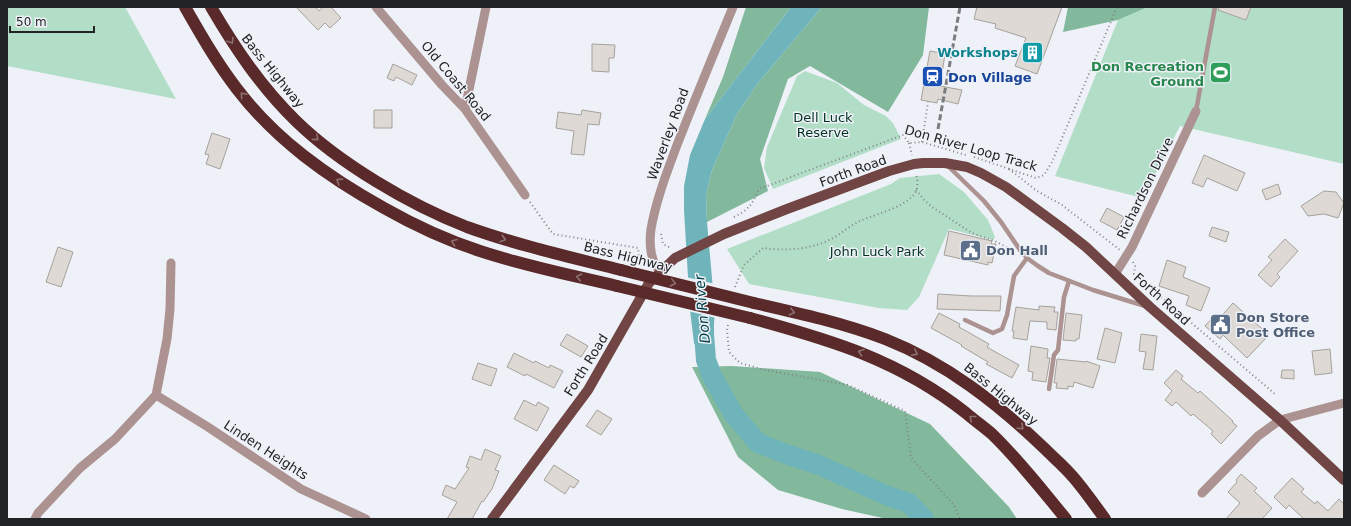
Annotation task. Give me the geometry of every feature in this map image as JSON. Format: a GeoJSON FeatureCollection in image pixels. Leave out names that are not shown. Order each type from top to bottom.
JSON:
{"type":"FeatureCollection","features":[{"type":"Feature","properties":{"kind":"highway"},"geometry":{"type":"LineString","coordinates":[[185,7],[210,50],[237,89],[260,116],[297,150],[321,169],[356,192],[418,226],[478,251],[538,268],[750,318],[806,333],[868,355],[915,378],[945,398],[990,433],[1017,460],[1066,519]]}},
{"type":"Feature","properties":{"kind":"highway","name":"Bass Highway"},"geometry":{"type":"LineString","coordinates":[[211,7],[231,42],[253,72],[274,98],[296,121],[322,144],[353,166],[399,194],[430,210],[467,226],[512,242],[810,316],[885,339],[915,352],[951,372],[985,396],[1023,428],[1073,477],[1105,519]]}},
{"type":"Feature","properties":{"kind":"highway"},"geometry":{"type":"LineString","coordinates":[[1030,475],[1059,519]]}},
{"type":"Feature","properties":{"kind":"main road","name":"Forth Road"},"geometry":{"type":"LineString","coordinates":[[492,519],[588,390],[649,282],[661,272],[674,253],[889,171],[914,164],[932,162],[967,167],[987,176],[1006,187],[1062,228],[1280,420],[1344,480]]}},
{"type":"Feature","properties":{"kind":"street","name":"Old Coast Road"},"geometry":{"type":"LineString","coordinates":[[376,7],[442,85],[465,109],[525,195]]}},
{"type":"Feature","properties":{"kind":"street"},"geometry":{"type":"LineString","coordinates":[[465,109],[486,7]]}},
{"type":"Feature","properties":{"kind":"street","name":"Waverley Road"},"geometry":{"type":"LineString","coordinates":[[661,272],[656,267],[650,252],[651,230],[656,208],[666,175],[698,91],[733,7]]}},
{"type":"Feature","properties":{"kind":"street","name":"Richardson Drive"},"geometry":{"type":"LineString","coordinates":[[1115,274],[1135,240],[1196,111]]}},
{"type":"Feature","properties":{"kind":"street"},"geometry":{"type":"LineString","coordinates":[[35,519],[38,513],[80,468],[115,439],[156,395],[170,309],[171,263]]}},
{"type":"Feature","properties":{"kind":"street","name":"Linden Heights"},"geometry":{"type":"LineString","coordinates":[[156,395],[208,427],[301,489],[366,519]]}},
{"type":"Feature","properties":{"kind":"street"},"geometry":{"type":"LineString","coordinates":[[1202,493],[1258,436],[1280,420],[1344,403]]}},
{"type":"Feature","properties":{"kind":"lane"},"geometry":{"type":"LineString","coordinates":[[1196,111],[1215,7]]}},
{"type":"Feature","properties":{"kind":"lane"},"geometry":{"type":"LineString","coordinates":[[945,163],[984,201],[1027,258],[1049,273],[1104,294],[1150,307]]}},
{"type":"Feature","properties":{"kind":"lane"},"geometry":{"type":"LineString","coordinates":[[965,320],[993,333],[1002,329],[1007,315],[1014,276],[1027,258]]}},
{"type":"Feature","properties":{"kind":"lane"},"geometry":{"type":"LineString","coordinates":[[1049,389],[1054,355],[1058,350],[1064,297],[1070,281]]}},
{"type":"Feature","properties":{"kind":"path","name":"Don River Loop Track"},"geometry":{"type":"LineString","coordinates":[[734,218],[744,212],[754,202],[759,188],[903,135],[909,143],[922,142],[1006,167],[1036,178],[1044,175],[1052,162],[1117,7]]}},
{"type":"Feature","properties":{"kind":"path"},"geometry":{"type":"LineString","coordinates":[[922,142],[928,102]]}},
{"type":"Feature","properties":{"kind":"path"},"geometry":{"type":"LineString","coordinates":[[735,289],[736,282],[744,265],[763,248],[778,250],[804,248],[827,241],[859,222],[894,208],[908,200],[916,190],[918,181],[909,143]]}},
{"type":"Feature","properties":{"kind":"path"},"geometry":{"type":"LineString","coordinates":[[1006,167],[1037,191],[1062,205],[1126,255],[1135,266],[1134,274],[1275,394]]}},
{"type":"Feature","properties":{"kind":"path"},"geometry":{"type":"LineString","coordinates":[[916,190],[932,207],[972,233],[1009,248]]}},
{"type":"Feature","properties":{"kind":"path"},"geometry":{"type":"LineString","coordinates":[[525,195],[553,234],[638,248]]}},
{"type":"Feature","properties":{"kind":"path"},"geometry":{"type":"LineString","coordinates":[[661,231],[663,244],[672,248],[674,253]]}},
{"type":"Feature","properties":{"kind":"path"},"geometry":{"type":"LineString","coordinates":[[728,323],[727,330],[729,352],[740,363],[765,370],[848,385],[905,411],[911,458],[954,504],[960,519]]}},
{"type":"Feature","properties":{"kind":"green space"},"geometry":{"type":"Polygon","coordinates":[[[7,7],[125,7],[176,99],[7,66],[7,7]]]}},
{"type":"Feature","properties":{"kind":"green space"},"geometry":{"type":"Polygon","coordinates":[[[746,7],[791,7],[705,119],[723,77],[746,7]]]}},
{"type":"Feature","properties":{"kind":"green space"},"geometry":{"type":"Polygon","coordinates":[[[822,7],[929,7],[923,55],[888,112],[810,66],[788,79],[760,159],[768,191],[707,222],[706,194],[712,170],[737,114],[758,83],[822,7]]]}},
{"type":"Feature","properties":{"kind":"green space"},"geometry":{"type":"Polygon","coordinates":[[[1068,7],[1148,7],[1118,20],[1063,32],[1068,7]]]}},
{"type":"Feature","properties":{"kind":"green space","name":"Don Recreation Ground"},"geometry":{"type":"Polygon","coordinates":[[[1148,7],[1344,7],[1344,164],[1180,126],[1143,198],[1055,176],[1118,20],[1148,7]]]}},
{"type":"Feature","properties":{"kind":"green space","name":"Dell Luck Reserve"},"geometry":{"type":"Polygon","coordinates":[[[805,71],[837,83],[864,105],[886,116],[893,123],[901,139],[773,189],[764,168],[767,147],[797,76],[805,71]]]}},
{"type":"Feature","properties":{"kind":"green space","name":"John Luck Park"},"geometry":{"type":"Polygon","coordinates":[[[939,174],[964,192],[988,220],[995,237],[993,240],[949,229],[919,297],[907,310],[879,308],[749,284],[727,249],[891,184],[900,178],[939,174]]]}},
{"type":"Feature","properties":{"kind":"green space"},"geometry":{"type":"Polygon","coordinates":[[[732,366],[820,372],[930,424],[1009,507],[1017,519],[887,519],[842,509],[778,490],[738,457],[692,367],[732,366]]]}},
{"type":"Feature","properties":{"kind":"water"},"geometry":{"type":"Polygon","coordinates":[[[791,7],[822,7],[758,83],[737,114],[712,170],[706,194],[715,312],[714,346],[706,360],[694,343],[690,310],[684,186],[690,155],[705,119],[791,7]]]}},
{"type":"Feature","properties":{"kind":"pier"},"geometry":{"type":"Polygon","coordinates":[[[686,277],[715,284],[717,311],[716,318],[688,311],[686,277]]]}},
{"type":"Feature","properties":{"kind":"building"},"geometry":{"type":"Polygon","coordinates":[[[296,7],[315,7],[319,11],[323,7],[331,7],[341,18],[330,28],[325,23],[318,30],[296,7]]]}},
{"type":"Feature","properties":{"kind":"building","name":"Workshops"},"geometry":{"type":"Polygon","coordinates":[[[977,7],[1062,7],[1037,74],[1015,66],[1026,38],[995,28],[996,24],[974,19],[977,7]]]}},
{"type":"Feature","properties":{"kind":"building"},"geometry":{"type":"Polygon","coordinates":[[[1219,7],[1251,7],[1246,20],[1218,10],[1219,7]]]}},
{"type":"Feature","properties":{"kind":"building"},"geometry":{"type":"Polygon","coordinates":[[[592,44],[615,45],[614,58],[609,58],[609,72],[592,71],[592,44]]]}},
{"type":"Feature","properties":{"kind":"building","name":"Don Village"},"geometry":{"type":"Polygon","coordinates":[[[930,51],[945,54],[940,86],[962,90],[958,104],[938,99],[937,103],[921,100],[930,51]]]}},
{"type":"Feature","properties":{"kind":"building"},"geometry":{"type":"Polygon","coordinates":[[[393,64],[417,75],[412,85],[396,77],[394,81],[387,78],[393,64]]]}},
{"type":"Feature","properties":{"kind":"building"},"geometry":{"type":"Polygon","coordinates":[[[374,110],[392,110],[392,128],[374,128],[374,110]]]}},
{"type":"Feature","properties":{"kind":"building"},"geometry":{"type":"Polygon","coordinates":[[[582,110],[601,113],[599,125],[588,124],[584,155],[571,154],[574,131],[556,128],[558,112],[581,115],[582,110]]]}},
{"type":"Feature","properties":{"kind":"building"},"geometry":{"type":"Polygon","coordinates":[[[212,133],[230,139],[220,169],[206,164],[209,155],[205,154],[212,133]]]}},
{"type":"Feature","properties":{"kind":"building"},"geometry":{"type":"Polygon","coordinates":[[[1204,155],[1245,173],[1237,191],[1207,178],[1203,187],[1192,183],[1204,155]]]}},
{"type":"Feature","properties":{"kind":"building"},"geometry":{"type":"Polygon","coordinates":[[[1278,184],[1281,194],[1266,200],[1262,190],[1278,184]]]}},
{"type":"Feature","properties":{"kind":"building"},"geometry":{"type":"Polygon","coordinates":[[[1324,191],[1336,192],[1344,203],[1338,218],[1324,214],[1308,216],[1301,206],[1324,191]]]}},
{"type":"Feature","properties":{"kind":"building"},"geometry":{"type":"Polygon","coordinates":[[[1107,208],[1124,217],[1117,230],[1100,221],[1107,208]]]}},
{"type":"Feature","properties":{"kind":"building"},"geometry":{"type":"Polygon","coordinates":[[[1212,227],[1229,232],[1226,242],[1209,236],[1212,227]]]}},
{"type":"Feature","properties":{"kind":"building","name":"Don Hall"},"geometry":{"type":"Polygon","coordinates":[[[949,231],[992,241],[991,244],[996,244],[992,263],[988,262],[988,265],[944,255],[949,231]]]}},
{"type":"Feature","properties":{"kind":"building"},"geometry":{"type":"Polygon","coordinates":[[[1285,239],[1298,251],[1277,274],[1280,277],[1271,287],[1258,275],[1272,260],[1268,257],[1285,239]]]}},
{"type":"Feature","properties":{"kind":"building"},"geometry":{"type":"Polygon","coordinates":[[[58,247],[73,252],[61,287],[46,282],[58,247]]]}},
{"type":"Feature","properties":{"kind":"building"},"geometry":{"type":"Polygon","coordinates":[[[1167,260],[1186,267],[1183,277],[1210,288],[1201,311],[1186,305],[1189,296],[1159,286],[1167,260]]]}},
{"type":"Feature","properties":{"kind":"building"},"geometry":{"type":"Polygon","coordinates":[[[938,294],[1001,296],[1000,311],[937,309],[938,294]]]}},
{"type":"Feature","properties":{"kind":"building"},"geometry":{"type":"Polygon","coordinates":[[[1233,303],[1269,335],[1247,358],[1223,335],[1220,339],[1205,326],[1213,317],[1217,321],[1233,303]]]}},
{"type":"Feature","properties":{"kind":"building"},"geometry":{"type":"Polygon","coordinates":[[[1039,306],[1055,307],[1054,312],[1058,312],[1056,330],[1047,329],[1047,322],[1030,321],[1027,340],[1013,338],[1014,331],[1012,331],[1016,307],[1039,310],[1039,306]]]}},
{"type":"Feature","properties":{"kind":"building"},"geometry":{"type":"Polygon","coordinates":[[[939,313],[960,324],[959,327],[989,344],[987,347],[1019,365],[1012,378],[986,364],[988,362],[961,346],[962,345],[931,328],[939,313]]]}},
{"type":"Feature","properties":{"kind":"building"},"geometry":{"type":"Polygon","coordinates":[[[1066,313],[1082,315],[1079,339],[1076,339],[1076,341],[1063,340],[1066,313]]]}},
{"type":"Feature","properties":{"kind":"building"},"geometry":{"type":"Polygon","coordinates":[[[1105,328],[1122,333],[1115,363],[1097,359],[1105,328]]]}},
{"type":"Feature","properties":{"kind":"building"},"geometry":{"type":"Polygon","coordinates":[[[567,334],[588,346],[581,357],[560,345],[567,334]]]}},
{"type":"Feature","properties":{"kind":"building"},"geometry":{"type":"Polygon","coordinates":[[[1141,334],[1157,336],[1153,370],[1143,369],[1146,352],[1139,351],[1141,334]]]}},
{"type":"Feature","properties":{"kind":"building"},"geometry":{"type":"Polygon","coordinates":[[[1031,346],[1048,349],[1047,358],[1050,358],[1046,382],[1032,380],[1033,372],[1028,371],[1031,346]]]}},
{"type":"Feature","properties":{"kind":"building"},"geometry":{"type":"Polygon","coordinates":[[[1330,349],[1332,373],[1315,375],[1312,351],[1330,349]]]}},
{"type":"Feature","properties":{"kind":"building"},"geometry":{"type":"Polygon","coordinates":[[[514,353],[534,363],[535,361],[549,368],[550,365],[563,371],[554,388],[526,374],[525,376],[507,367],[514,353]]]}},
{"type":"Feature","properties":{"kind":"building"},"geometry":{"type":"Polygon","coordinates":[[[1057,359],[1086,361],[1100,366],[1093,388],[1074,382],[1073,387],[1068,386],[1068,389],[1056,388],[1057,383],[1054,383],[1057,359]]]}},
{"type":"Feature","properties":{"kind":"building"},"geometry":{"type":"Polygon","coordinates":[[[478,363],[497,369],[491,386],[472,379],[478,363]]]}},
{"type":"Feature","properties":{"kind":"building"},"geometry":{"type":"Polygon","coordinates":[[[1176,370],[1183,376],[1181,379],[1198,393],[1200,391],[1237,426],[1221,444],[1211,434],[1213,431],[1193,414],[1191,416],[1176,402],[1172,406],[1165,400],[1172,391],[1164,383],[1176,370]]]}},
{"type":"Feature","properties":{"kind":"building"},"geometry":{"type":"Polygon","coordinates":[[[1282,370],[1294,370],[1294,379],[1281,378],[1282,370]]]}},
{"type":"Feature","properties":{"kind":"building"},"geometry":{"type":"Polygon","coordinates":[[[524,400],[536,406],[538,402],[549,408],[537,431],[514,419],[524,400]]]}},
{"type":"Feature","properties":{"kind":"building"},"geometry":{"type":"Polygon","coordinates":[[[597,410],[612,419],[601,435],[586,426],[597,410]]]}},
{"type":"Feature","properties":{"kind":"building"},"geometry":{"type":"Polygon","coordinates":[[[485,449],[501,456],[495,470],[499,471],[492,489],[483,502],[482,501],[472,519],[447,519],[457,502],[442,495],[446,485],[455,489],[469,468],[466,467],[470,456],[481,460],[485,449]]]}},
{"type":"Feature","properties":{"kind":"building"},"geometry":{"type":"Polygon","coordinates":[[[554,465],[579,481],[574,488],[570,486],[565,494],[544,480],[554,465]]]}},
{"type":"Feature","properties":{"kind":"building"},"geometry":{"type":"Polygon","coordinates":[[[1241,474],[1257,488],[1254,491],[1272,508],[1262,519],[1226,519],[1240,503],[1228,492],[1237,482],[1236,480],[1241,474]]]}},
{"type":"Feature","properties":{"kind":"building"},"geometry":{"type":"Polygon","coordinates":[[[1292,478],[1304,489],[1301,492],[1315,504],[1317,501],[1328,511],[1339,499],[1344,504],[1344,519],[1304,519],[1289,505],[1286,509],[1274,497],[1292,478]]]}},
{"type":"Feature","properties":{"kind":"waterway","name":"Don River"},"geometry":{"type":"LineString","coordinates":[[704,334],[706,360],[712,376],[734,415],[758,443],[819,465],[888,496],[909,503],[924,519]]}},
{"type":"Feature","properties":{"kind":"railway"},"geometry":{"type":"LineString","coordinates":[[938,129],[960,7]]}},
{"type":"Feature","properties":{"kind":"place","name":"Workshops"},"geometry":{"type":"Point","coordinates":[1033,52]}},
{"type":"Feature","properties":{"kind":"place","name":"Don Recreation Ground"},"geometry":{"type":"Point","coordinates":[1220,73]}},
{"type":"Feature","properties":{"kind":"place","name":"Don Village"},"geometry":{"type":"Point","coordinates":[933,77]}},
{"type":"Feature","properties":{"kind":"place","name":"Don Hall"},"geometry":{"type":"Point","coordinates":[970,250]}},
{"type":"Feature","properties":{"kind":"place","name":"Don Store Post Office"},"geometry":{"type":"Point","coordinates":[1220,324]}}]}
